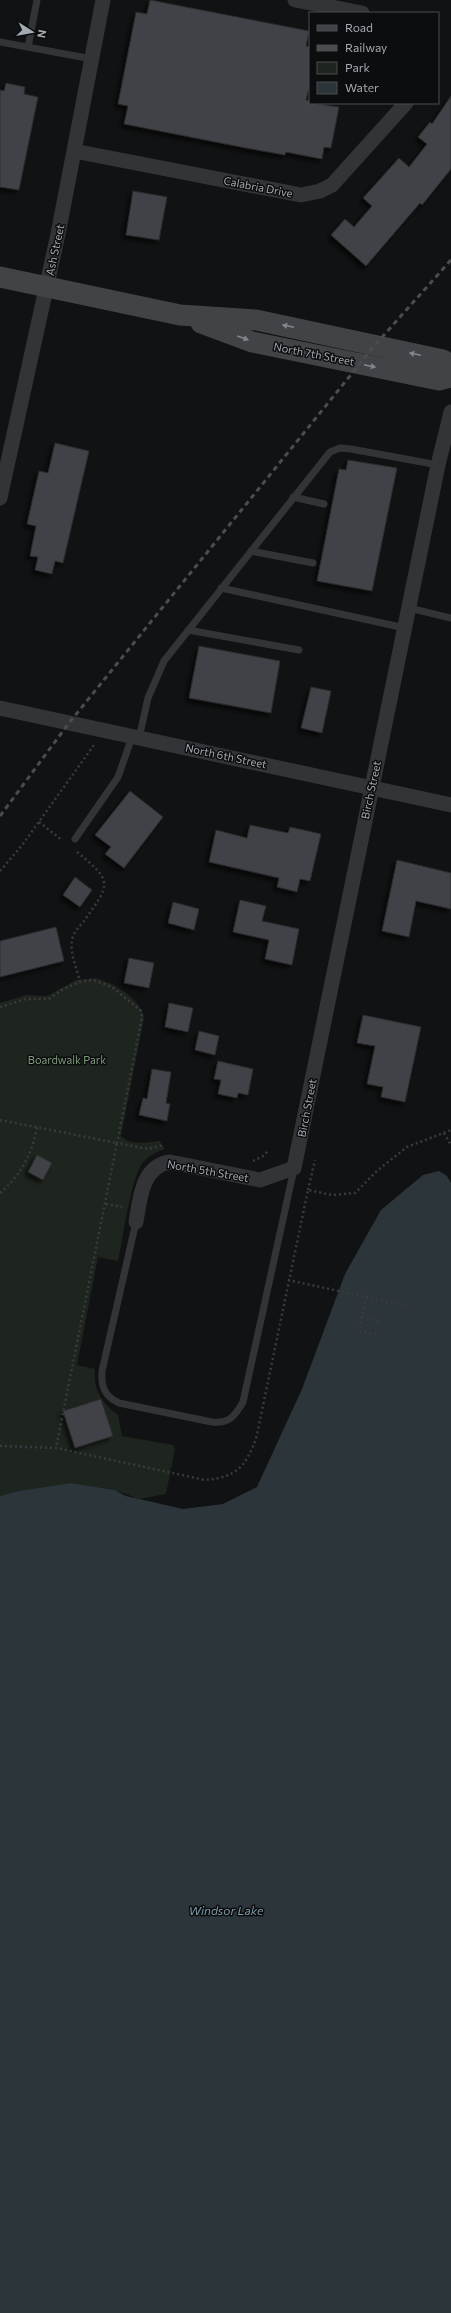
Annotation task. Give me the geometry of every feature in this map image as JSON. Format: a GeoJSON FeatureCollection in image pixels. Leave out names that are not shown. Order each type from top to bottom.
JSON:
{"type":"FeatureCollection","features":[{"type":"Feature","properties":{"kind":"main road","name":"North 7th Street"},"geometry":{"type":"LineString","coordinates":[[0,277],[180,315],[256,320],[443,360],[451,366]]}},
{"type":"Feature","properties":{"kind":"main road","name":"North 7th Street"},"geometry":{"type":"LineString","coordinates":[[180,315],[252,342],[439,380],[451,377]]}},
{"type":"Feature","properties":{"kind":"street","name":"Ash Street"},"geometry":{"type":"LineString","coordinates":[[0,498],[47,288],[104,0]]}},
{"type":"Feature","properties":{"kind":"street"},"geometry":{"type":"LineString","coordinates":[[295,0],[357,12]]}},
{"type":"Feature","properties":{"kind":"street","name":"Calabria Drive"},"geometry":{"type":"LineString","coordinates":[[74,151],[301,195],[320,192],[332,185],[405,104]]}},
{"type":"Feature","properties":{"kind":"street","name":"Birch Street"},"geometry":{"type":"LineString","coordinates":[[294,1168],[438,464],[451,412]]}},
{"type":"Feature","properties":{"kind":"street","name":"North 6th Street"},"geometry":{"type":"LineString","coordinates":[[0,708],[451,805]]}},
{"type":"Feature","properties":{"kind":"street","name":"North 5th Street"},"geometry":{"type":"LineString","coordinates":[[136,1222],[148,1174],[156,1166],[170,1162],[260,1180],[294,1168]]}},
{"type":"Feature","properties":{"kind":"lane"},"geometry":{"type":"LineString","coordinates":[[28,47],[37,0]]}},
{"type":"Feature","properties":{"kind":"lane"},"geometry":{"type":"LineString","coordinates":[[0,42],[92,59]]}},
{"type":"Feature","properties":{"kind":"lane"},"geometry":{"type":"LineString","coordinates":[[75,839],[118,777],[136,737],[148,698],[164,661],[330,452],[340,448],[438,464]]}},
{"type":"Feature","properties":{"kind":"lane"},"geometry":{"type":"LineString","coordinates":[[293,497],[324,504]]}},
{"type":"Feature","properties":{"kind":"lane"},"geometry":{"type":"LineString","coordinates":[[251,551],[313,562]]}},
{"type":"Feature","properties":{"kind":"lane"},"geometry":{"type":"LineString","coordinates":[[221,588],[405,628]]}},
{"type":"Feature","properties":{"kind":"lane"},"geometry":{"type":"LineString","coordinates":[[409,608],[451,618]]}},
{"type":"Feature","properties":{"kind":"lane"},"geometry":{"type":"LineString","coordinates":[[188,630],[298,650]]}},
{"type":"Feature","properties":{"kind":"lane"},"geometry":{"type":"LineString","coordinates":[[136,1222],[102,1371],[104,1393],[111,1400],[119,1403],[212,1422],[222,1423],[229,1421],[238,1412],[243,1402],[294,1168]]}},
{"type":"Feature","properties":{"kind":"path"},"geometry":{"type":"LineString","coordinates":[[0,871],[39,822],[104,731]]}},
{"type":"Feature","properties":{"kind":"path"},"geometry":{"type":"LineString","coordinates":[[39,822],[64,841]]}},
{"type":"Feature","properties":{"kind":"path"},"geometry":{"type":"LineString","coordinates":[[76,851],[100,870],[104,878],[101,896],[73,936],[73,954],[80,982]]}},
{"type":"Feature","properties":{"kind":"path"},"geometry":{"type":"LineString","coordinates":[[0,1007],[26,998],[49,999],[63,989],[80,982],[93,980],[112,987],[141,1011],[142,1016],[56,1448]]}},
{"type":"Feature","properties":{"kind":"path"},"geometry":{"type":"LineString","coordinates":[[0,1120],[117,1143]]}},
{"type":"Feature","properties":{"kind":"path"},"geometry":{"type":"LineString","coordinates":[[0,1193],[20,1173],[34,1143],[38,1127]]}},
{"type":"Feature","properties":{"kind":"path"},"geometry":{"type":"LineString","coordinates":[[444,1133],[451,1145]]}},
{"type":"Feature","properties":{"kind":"path"},"geometry":{"type":"LineString","coordinates":[[308,1190],[315,1160]]}},
{"type":"Feature","properties":{"kind":"path"},"geometry":{"type":"LineString","coordinates":[[288,1280],[407,1306]]}},
{"type":"Feature","properties":{"kind":"path"},"geometry":{"type":"LineString","coordinates":[[366,1297],[359,1330],[376,1334]]}},
{"type":"Feature","properties":{"kind":"path"},"geometry":{"type":"LineString","coordinates":[[362,1317],[379,1321]]}},
{"type":"Feature","properties":{"kind":"green space","name":"Boardwalk Park"},"geometry":{"type":"Polygon","coordinates":[[[94,978],[109,983],[125,992],[138,1004],[144,1018],[121,1136],[134,1142],[160,1141],[165,1149],[154,1153],[142,1163],[136,1176],[118,1261],[98,1257],[77,1365],[95,1369],[95,1383],[99,1395],[107,1406],[118,1415],[122,1436],[173,1445],[175,1449],[166,1494],[139,1499],[115,1490],[71,1483],[18,1491],[0,1496],[0,1003],[26,995],[47,996],[76,980],[94,978]]]}},
{"type":"Feature","properties":{"kind":"water","name":"Windsor Lake"},"geometry":{"type":"Polygon","coordinates":[[[439,1171],[447,1176],[451,1183],[451,2313],[0,2313],[0,1496],[18,1491],[71,1483],[115,1490],[126,1496],[183,1509],[223,1504],[257,1487],[302,1389],[345,1274],[381,1210],[423,1175],[439,1171]]]}},
{"type":"Feature","properties":{"kind":"building"},"geometry":{"type":"Polygon","coordinates":[[[150,0],[309,31],[306,46],[309,47],[309,88],[306,100],[309,101],[309,104],[339,107],[331,148],[324,147],[322,159],[286,152],[285,155],[124,124],[128,106],[118,104],[136,12],[147,14],[150,0]]]}},
{"type":"Feature","properties":{"kind":"building"},"geometry":{"type":"Polygon","coordinates":[[[6,83],[25,87],[24,94],[38,97],[19,190],[0,187],[0,90],[4,91],[6,83]]]}},
{"type":"Feature","properties":{"kind":"building"},"geometry":{"type":"Polygon","coordinates":[[[451,96],[451,169],[422,205],[420,203],[366,266],[331,235],[345,219],[354,227],[372,206],[363,198],[399,158],[409,167],[427,144],[418,137],[430,122],[432,124],[451,96]]]}},
{"type":"Feature","properties":{"kind":"building"},"geometry":{"type":"Polygon","coordinates":[[[133,191],[167,197],[159,240],[126,235],[133,191]]]}},
{"type":"Feature","properties":{"kind":"building"},"geometry":{"type":"Polygon","coordinates":[[[55,443],[89,451],[63,563],[55,561],[52,574],[35,570],[38,557],[30,556],[36,526],[27,524],[39,471],[48,473],[55,443]]]}},
{"type":"Feature","properties":{"kind":"building"},"geometry":{"type":"Polygon","coordinates":[[[348,460],[397,468],[372,591],[317,581],[339,469],[346,470],[348,460]]]}},
{"type":"Feature","properties":{"kind":"building"},"geometry":{"type":"Polygon","coordinates":[[[199,646],[280,661],[271,713],[189,698],[199,646]]]}},
{"type":"Feature","properties":{"kind":"building"},"geometry":{"type":"Polygon","coordinates":[[[311,687],[331,691],[322,733],[301,728],[311,687]]]}},
{"type":"Feature","properties":{"kind":"building"},"geometry":{"type":"Polygon","coordinates":[[[130,791],[163,817],[124,868],[105,854],[111,847],[95,835],[130,791]]]}},
{"type":"Feature","properties":{"kind":"building"},"geometry":{"type":"Polygon","coordinates":[[[250,825],[288,833],[290,827],[321,834],[310,881],[300,879],[297,892],[277,887],[279,878],[209,862],[216,830],[247,838],[250,825]]]}},
{"type":"Feature","properties":{"kind":"building"},"geometry":{"type":"Polygon","coordinates":[[[397,860],[451,873],[451,909],[416,901],[409,937],[382,931],[397,860]]]}},
{"type":"Feature","properties":{"kind":"building"},"geometry":{"type":"Polygon","coordinates":[[[75,877],[92,890],[80,907],[63,895],[75,877]]]}},
{"type":"Feature","properties":{"kind":"building"},"geometry":{"type":"Polygon","coordinates":[[[240,900],[266,906],[262,921],[299,929],[292,965],[265,959],[269,940],[233,932],[240,900]]]}},
{"type":"Feature","properties":{"kind":"building"},"geometry":{"type":"Polygon","coordinates":[[[173,902],[199,909],[194,930],[168,923],[173,902]]]}},
{"type":"Feature","properties":{"kind":"building"},"geometry":{"type":"Polygon","coordinates":[[[56,927],[64,961],[0,977],[0,941],[56,927]]]}},
{"type":"Feature","properties":{"kind":"building"},"geometry":{"type":"Polygon","coordinates":[[[129,958],[154,963],[149,988],[124,983],[129,958]]]}},
{"type":"Feature","properties":{"kind":"building"},"geometry":{"type":"Polygon","coordinates":[[[169,1003],[193,1008],[188,1032],[165,1027],[169,1003]]]}},
{"type":"Feature","properties":{"kind":"building"},"geometry":{"type":"Polygon","coordinates":[[[363,1015],[421,1027],[405,1102],[381,1097],[383,1087],[367,1084],[375,1046],[357,1043],[363,1015]]]}},
{"type":"Feature","properties":{"kind":"building"},"geometry":{"type":"Polygon","coordinates":[[[199,1031],[219,1036],[215,1055],[195,1050],[199,1031]]]}},
{"type":"Feature","properties":{"kind":"building"},"geometry":{"type":"Polygon","coordinates":[[[218,1061],[253,1069],[248,1095],[238,1093],[237,1098],[218,1094],[221,1080],[214,1079],[218,1061]]]}},
{"type":"Feature","properties":{"kind":"building"},"geometry":{"type":"Polygon","coordinates":[[[152,1069],[171,1072],[166,1103],[170,1104],[167,1121],[139,1115],[143,1098],[147,1099],[152,1069]]]}},
{"type":"Feature","properties":{"kind":"building"},"geometry":{"type":"Polygon","coordinates":[[[37,1155],[52,1163],[43,1180],[28,1172],[37,1155]]]}},
{"type":"Feature","properties":{"kind":"building"},"geometry":{"type":"Polygon","coordinates":[[[101,1399],[113,1436],[75,1448],[63,1411],[101,1399]]]}},
{"type":"Feature","properties":{"kind":"railway"},"geometry":{"type":"LineString","coordinates":[[0,816],[69,723],[375,345],[451,260]]}}]}
